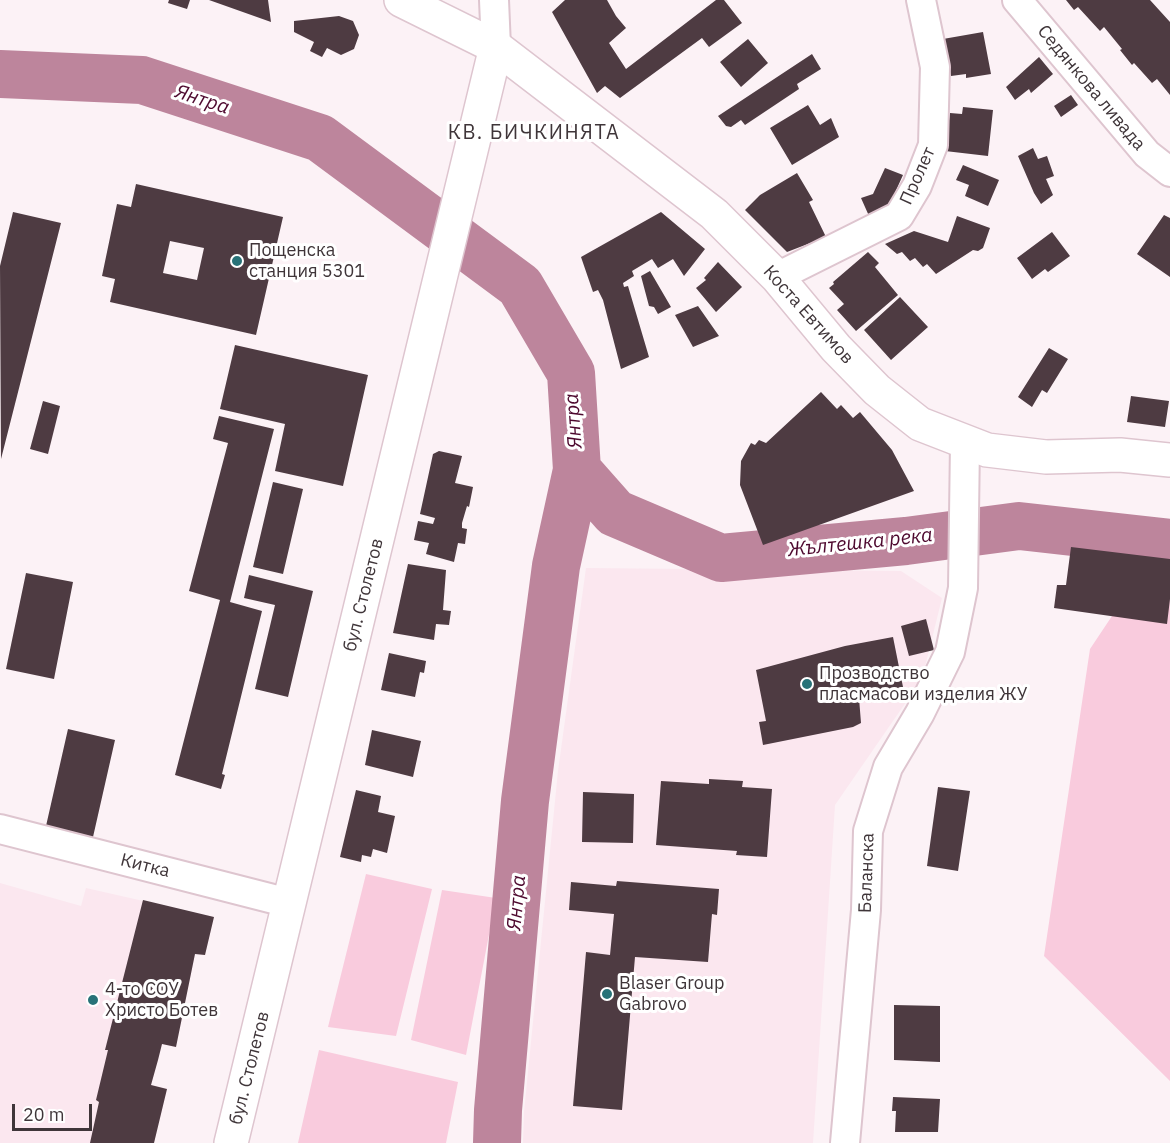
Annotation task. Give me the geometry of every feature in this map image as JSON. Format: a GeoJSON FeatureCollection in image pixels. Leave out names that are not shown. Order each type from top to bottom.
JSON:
{"type":"FeatureCollection","features":[{"type":"Feature","properties":{"kind":"main road","name":"Коста Евтимов"},"geometry":{"type":"LineString","coordinates":[[401,0],[496,47],[714,214],[777,277],[836,348],[877,390],[920,424],[987,450],[1046,457],[1120,455],[1170,460]]}},
{"type":"Feature","properties":{"kind":"main road","name":"бул. Столетов"},"geometry":{"type":"LineString","coordinates":[[231,1143],[496,47]]}},
{"type":"Feature","properties":{"kind":"street"},"geometry":{"type":"LineString","coordinates":[[494,0],[496,47]]}},
{"type":"Feature","properties":{"kind":"street","name":"Пролет"},"geometry":{"type":"LineString","coordinates":[[777,277],[899,216],[917,186],[933,145],[935,67],[921,0]]}},
{"type":"Feature","properties":{"kind":"street","name":"Седянкова ливада"},"geometry":{"type":"LineString","coordinates":[[1017,0],[1147,154],[1170,172]]}},
{"type":"Feature","properties":{"kind":"street","name":"Баланска"},"geometry":{"type":"LineString","coordinates":[[845,1143],[866,910],[868,831],[888,767],[920,713],[950,652],[963,588],[965,443]]}},
{"type":"Feature","properties":{"kind":"street","name":"Китка"},"geometry":{"type":"LineString","coordinates":[[0,830],[289,903]]}},
{"type":"Feature","properties":{"kind":"shaded area"},"geometry":{"type":"Polygon","coordinates":[[[1170,529],[1170,1081],[1044,956],[1090,649],[1170,529]]]}},
{"type":"Feature","properties":{"kind":"shaded area"},"geometry":{"type":"Polygon","coordinates":[[[586,568],[901,571],[942,598],[922,679],[835,805],[813,1143],[523,1143],[524,1112],[558,771],[586,568]]]}},
{"type":"Feature","properties":{"kind":"shaded area"},"geometry":{"type":"Polygon","coordinates":[[[366,874],[432,889],[396,1036],[328,1027],[366,874]]]}},
{"type":"Feature","properties":{"kind":"shaded area","name":"4-то СОУ Христо Ботев"},"geometry":{"type":"Polygon","coordinates":[[[0,883],[81,906],[86,888],[214,917],[205,955],[195,954],[176,1047],[162,1044],[151,1085],[167,1089],[154,1143],[0,1143],[0,883]]]}},
{"type":"Feature","properties":{"kind":"shaded area"},"geometry":{"type":"Polygon","coordinates":[[[442,890],[496,898],[466,1055],[411,1040],[442,890]]]}},
{"type":"Feature","properties":{"kind":"shaded area"},"geometry":{"type":"Polygon","coordinates":[[[319,1050],[458,1082],[446,1143],[298,1143],[319,1050]]]}},
{"type":"Feature","properties":{"kind":"building"},"geometry":{"type":"Polygon","coordinates":[[[169,0],[190,0],[187,9],[168,3],[169,0]]]}},
{"type":"Feature","properties":{"kind":"building"},"geometry":{"type":"Polygon","coordinates":[[[209,0],[268,0],[271,22],[209,0]]]}},
{"type":"Feature","properties":{"kind":"building"},"geometry":{"type":"Polygon","coordinates":[[[565,0],[607,0],[626,28],[609,43],[626,69],[716,0],[724,0],[742,23],[709,47],[702,38],[620,98],[605,86],[597,93],[552,12],[565,0]]]}},
{"type":"Feature","properties":{"kind":"building"},"geometry":{"type":"Polygon","coordinates":[[[1066,0],[1150,0],[1170,22],[1170,95],[1157,79],[1152,83],[1134,63],[1132,65],[1104,27],[1100,31],[1078,7],[1074,10],[1066,0]]]}},
{"type":"Feature","properties":{"kind":"building"},"geometry":{"type":"Polygon","coordinates":[[[339,16],[353,21],[359,35],[354,49],[341,55],[327,48],[322,57],[310,51],[314,42],[294,32],[294,21],[339,16]]]}},
{"type":"Feature","properties":{"kind":"building"},"geometry":{"type":"Polygon","coordinates":[[[983,32],[991,74],[966,78],[966,74],[951,76],[943,39],[983,32]]]}},
{"type":"Feature","properties":{"kind":"building"},"geometry":{"type":"Polygon","coordinates":[[[748,39],[768,63],[741,87],[720,62],[748,39]]]}},
{"type":"Feature","properties":{"kind":"building"},"geometry":{"type":"Polygon","coordinates":[[[812,54],[821,69],[797,84],[799,89],[745,125],[741,120],[731,127],[726,126],[718,116],[812,54]]]}},
{"type":"Feature","properties":{"kind":"building"},"geometry":{"type":"Polygon","coordinates":[[[1039,57],[1053,74],[1031,93],[1029,89],[1015,100],[1006,87],[1039,57]]]}},
{"type":"Feature","properties":{"kind":"building"},"geometry":{"type":"Polygon","coordinates":[[[1071,95],[1078,105],[1061,117],[1054,106],[1071,95]]]}},
{"type":"Feature","properties":{"kind":"building"},"geometry":{"type":"Polygon","coordinates":[[[808,105],[820,125],[831,118],[839,137],[792,165],[770,128],[808,105]]]}},
{"type":"Feature","properties":{"kind":"building"},"geometry":{"type":"Polygon","coordinates":[[[963,107],[993,110],[988,156],[945,151],[950,113],[962,114],[963,107]]]}},
{"type":"Feature","properties":{"kind":"building"},"geometry":{"type":"Polygon","coordinates":[[[1033,148],[1038,159],[1047,156],[1054,176],[1046,179],[1053,195],[1041,204],[1018,156],[1033,148]]]}},
{"type":"Feature","properties":{"kind":"building"},"geometry":{"type":"Polygon","coordinates":[[[963,165],[999,180],[988,206],[965,196],[969,185],[956,180],[963,165]]]}},
{"type":"Feature","properties":{"kind":"building"},"geometry":{"type":"Polygon","coordinates":[[[885,168],[903,175],[888,208],[869,216],[861,198],[873,194],[885,168]]]}},
{"type":"Feature","properties":{"kind":"building"},"geometry":{"type":"Polygon","coordinates":[[[797,173],[813,200],[809,202],[826,237],[787,252],[745,210],[760,195],[797,173]]]}},
{"type":"Feature","properties":{"kind":"building","name":"Пощенска станция 5301"},"geometry":{"type":"Polygon","coordinates":[[[136,184],[283,217],[256,335],[110,302],[115,279],[102,276],[117,204],[131,207],[136,184]],[[170,241],[163,273],[197,280],[204,248],[170,241]]]}},
{"type":"Feature","properties":{"kind":"building"},"geometry":{"type":"Polygon","coordinates":[[[13,212],[61,223],[1,459],[0,266],[13,212]]]}},
{"type":"Feature","properties":{"kind":"building"},"geometry":{"type":"Polygon","coordinates":[[[661,212],[705,249],[684,276],[673,259],[658,268],[652,259],[632,271],[634,276],[623,283],[624,287],[628,286],[649,357],[621,369],[603,300],[598,290],[593,292],[581,257],[661,212]]]}},
{"type":"Feature","properties":{"kind":"building"},"geometry":{"type":"Polygon","coordinates":[[[1164,215],[1170,218],[1170,277],[1137,254],[1164,215]]]}},
{"type":"Feature","properties":{"kind":"building"},"geometry":{"type":"Polygon","coordinates":[[[957,216],[990,228],[983,248],[978,251],[973,250],[936,274],[927,264],[923,267],[915,258],[910,261],[902,252],[897,254],[885,244],[914,231],[948,242],[957,216]]]}},
{"type":"Feature","properties":{"kind":"building"},"geometry":{"type":"Polygon","coordinates":[[[1052,232],[1070,256],[1048,272],[1045,269],[1032,279],[1017,258],[1052,232]]]}},
{"type":"Feature","properties":{"kind":"building"},"geometry":{"type":"Polygon","coordinates":[[[868,252],[879,263],[875,267],[898,295],[856,331],[837,310],[844,304],[829,288],[868,252]]]}},
{"type":"Feature","properties":{"kind":"building"},"geometry":{"type":"Polygon","coordinates":[[[718,262],[742,287],[716,312],[696,288],[706,280],[704,278],[718,262]]]}},
{"type":"Feature","properties":{"kind":"building"},"geometry":{"type":"Polygon","coordinates":[[[650,271],[671,307],[658,314],[654,307],[649,306],[641,276],[650,271]]]}},
{"type":"Feature","properties":{"kind":"building"},"geometry":{"type":"Polygon","coordinates":[[[900,297],[928,327],[891,360],[864,330],[900,297]]]}},
{"type":"Feature","properties":{"kind":"building"},"geometry":{"type":"Polygon","coordinates":[[[698,306],[719,336],[693,347],[675,315],[698,306]]]}},
{"type":"Feature","properties":{"kind":"building"},"geometry":{"type":"Polygon","coordinates":[[[235,345],[368,375],[343,486],[275,471],[285,424],[220,409],[235,345]]]}},
{"type":"Feature","properties":{"kind":"building"},"geometry":{"type":"Polygon","coordinates":[[[1049,348],[1068,359],[1047,393],[1042,390],[1032,407],[1018,397],[1049,348]]]}},
{"type":"Feature","properties":{"kind":"building"},"geometry":{"type":"Polygon","coordinates":[[[821,392],[837,409],[841,405],[853,418],[860,412],[892,450],[914,491],[763,545],[740,485],[741,461],[751,443],[755,445],[759,440],[766,443],[821,392]]]}},
{"type":"Feature","properties":{"kind":"building"},"geometry":{"type":"Polygon","coordinates":[[[1131,396],[1169,401],[1165,427],[1127,422],[1131,396]]]}},
{"type":"Feature","properties":{"kind":"building"},"geometry":{"type":"Polygon","coordinates":[[[43,401],[60,406],[48,454],[30,449],[43,401]]]}},
{"type":"Feature","properties":{"kind":"building"},"geometry":{"type":"Polygon","coordinates":[[[219,416],[274,429],[230,602],[262,611],[222,774],[225,775],[221,789],[175,775],[220,600],[189,591],[228,443],[213,439],[219,416]]]}},
{"type":"Feature","properties":{"kind":"building"},"geometry":{"type":"Polygon","coordinates":[[[439,451],[462,456],[455,483],[473,487],[469,507],[467,506],[462,523],[462,528],[467,529],[465,544],[458,543],[454,562],[426,554],[429,543],[414,540],[418,521],[433,524],[435,518],[420,514],[433,454],[439,451]]]}},
{"type":"Feature","properties":{"kind":"building"},"geometry":{"type":"Polygon","coordinates":[[[273,482],[303,489],[283,574],[253,567],[273,482]]]}},
{"type":"Feature","properties":{"kind":"building"},"geometry":{"type":"Polygon","coordinates":[[[1071,547],[1170,559],[1170,599],[1167,624],[1054,608],[1057,585],[1066,585],[1071,547]]]}},
{"type":"Feature","properties":{"kind":"building"},"geometry":{"type":"Polygon","coordinates":[[[408,564],[446,570],[443,610],[451,611],[449,625],[436,624],[434,640],[393,633],[408,564]]]}},
{"type":"Feature","properties":{"kind":"building"},"geometry":{"type":"Polygon","coordinates":[[[26,573],[73,582],[54,679],[6,669],[26,573]]]}},
{"type":"Feature","properties":{"kind":"building"},"geometry":{"type":"Polygon","coordinates":[[[249,575],[313,591],[288,697],[255,689],[275,605],[244,598],[249,575]]]}},
{"type":"Feature","properties":{"kind":"building"},"geometry":{"type":"Polygon","coordinates":[[[926,619],[934,650],[909,656],[901,626],[926,619]]]}},
{"type":"Feature","properties":{"kind":"building","name":"Прозводство пласмасови изделия ЖУ"},"geometry":{"type":"Polygon","coordinates":[[[893,637],[904,692],[859,698],[861,723],[853,727],[763,745],[759,722],[766,721],[756,670],[845,646],[893,637]]]}},
{"type":"Feature","properties":{"kind":"building"},"geometry":{"type":"Polygon","coordinates":[[[389,653],[426,661],[424,673],[420,672],[415,697],[381,690],[389,653]]]}},
{"type":"Feature","properties":{"kind":"building"},"geometry":{"type":"Polygon","coordinates":[[[68,729],[115,740],[93,837],[46,826],[68,729]]]}},
{"type":"Feature","properties":{"kind":"building"},"geometry":{"type":"Polygon","coordinates":[[[372,730],[421,741],[413,777],[365,765],[372,730]]]}},
{"type":"Feature","properties":{"kind":"building"},"geometry":{"type":"Polygon","coordinates":[[[709,779],[743,781],[742,787],[772,789],[767,857],[736,855],[737,851],[656,845],[661,781],[709,784],[709,779]]]}},
{"type":"Feature","properties":{"kind":"building"},"geometry":{"type":"Polygon","coordinates":[[[938,787],[970,791],[958,871],[927,866],[938,787]]]}},
{"type":"Feature","properties":{"kind":"building"},"geometry":{"type":"Polygon","coordinates":[[[356,790],[381,796],[378,812],[395,816],[387,853],[373,849],[371,857],[362,855],[361,862],[340,857],[356,790]]]}},
{"type":"Feature","properties":{"kind":"building"},"geometry":{"type":"Polygon","coordinates":[[[583,792],[634,794],[633,843],[582,842],[583,792]]]}},
{"type":"Feature","properties":{"kind":"building","name":"Blaser Group Gabrovo"},"geometry":{"type":"Polygon","coordinates":[[[617,881],[719,889],[717,915],[712,914],[708,962],[635,957],[622,1110],[573,1106],[586,952],[610,955],[614,914],[569,910],[571,882],[616,886],[617,881]]]}},
{"type":"Feature","properties":{"kind":"building"},"geometry":{"type":"Polygon","coordinates":[[[143,900],[214,917],[205,955],[195,954],[176,1047],[162,1044],[151,1085],[167,1089],[154,1143],[90,1143],[99,1102],[96,1100],[108,1050],[105,1050],[143,900]]]}},
{"type":"Feature","properties":{"kind":"building"},"geometry":{"type":"Polygon","coordinates":[[[894,1005],[940,1006],[940,1062],[894,1060],[894,1005]]]}},
{"type":"Feature","properties":{"kind":"building"},"geometry":{"type":"Polygon","coordinates":[[[893,1097],[940,1099],[938,1132],[895,1132],[896,1111],[892,1111],[893,1097]]]}},
{"type":"Feature","properties":{"kind":"waterway","name":"Янтра"},"geometry":{"type":"LineString","coordinates":[[0,74],[142,80],[320,138],[520,286],[571,373],[577,470],[556,566],[525,801],[497,1143]]}},
{"type":"Feature","properties":{"kind":"waterway","name":"Жълтешка река"},"geometry":{"type":"LineString","coordinates":[[577,470],[615,513],[721,558],[906,541],[1019,526],[1170,543]]}},
{"type":"Feature","properties":{"kind":"place","name":"Пощенска станция 5301"},"geometry":{"type":"Point","coordinates":[237,261]}},
{"type":"Feature","properties":{"kind":"place","name":"Прозводство пласмасови изделия ЖУ"},"geometry":{"type":"Point","coordinates":[807,684]}},
{"type":"Feature","properties":{"kind":"place","name":"Blaser Group Gabrovo"},"geometry":{"type":"Point","coordinates":[607,994]}},
{"type":"Feature","properties":{"kind":"place","name":"4-то СОУ Христо Ботев"},"geometry":{"type":"Point","coordinates":[93,1000]}},
{"type":"Feature","properties":{"kind":"district","name":"КВ. БИЧКИНЯТА"},"geometry":{"type":"Point","coordinates":[534,133]}}]}
